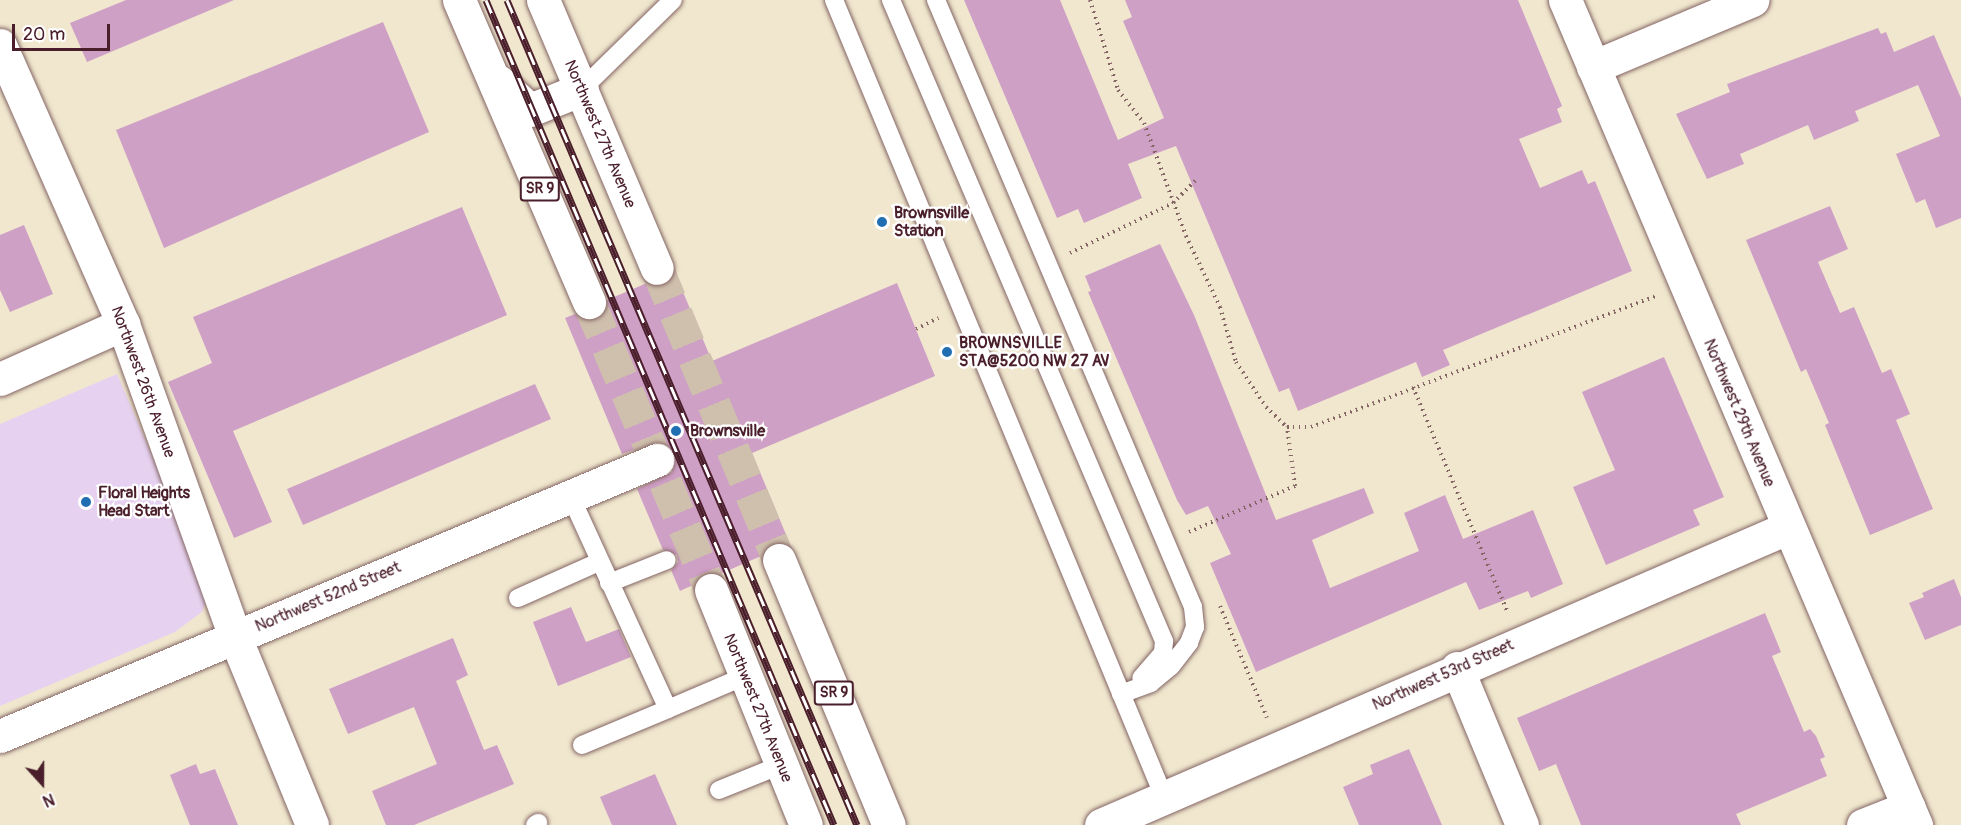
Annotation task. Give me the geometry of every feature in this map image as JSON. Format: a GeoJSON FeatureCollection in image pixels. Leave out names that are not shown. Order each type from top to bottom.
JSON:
{"type":"FeatureCollection","features":[{"type":"Feature","properties":{"kind":"street","name":"SR 9"},"geometry":{"type":"LineString","coordinates":[[459,0],[589,302]]}},
{"type":"Feature","properties":{"kind":"street","name":"Northwest 27th Avenue"},"geometry":{"type":"LineString","coordinates":[[543,0],[657,268]]}},
{"type":"Feature","properties":{"kind":"street","name":"Northwest 29th Avenue"},"geometry":{"type":"LineString","coordinates":[[1565,0],[1787,528],[1912,816]]}},
{"type":"Feature","properties":{"kind":"street"},"geometry":{"type":"LineString","coordinates":[[1593,67],[1752,0]]}},
{"type":"Feature","properties":{"kind":"street","name":"Northwest 26th Avenue"},"geometry":{"type":"LineString","coordinates":[[0,45],[123,324],[235,637],[312,825]]}},
{"type":"Feature","properties":{"kind":"street"},"geometry":{"type":"LineString","coordinates":[[492,76],[530,110],[582,89]]}},
{"type":"Feature","properties":{"kind":"street"},"geometry":{"type":"LineString","coordinates":[[0,379],[123,324]]}},
{"type":"Feature","properties":{"kind":"street","name":"Northwest 52nd Street"},"geometry":{"type":"LineString","coordinates":[[0,735],[657,460]]}},
{"type":"Feature","properties":{"kind":"street","name":"Northwest 53rd Street"},"geometry":{"type":"LineString","coordinates":[[1101,825],[1457,668],[1787,528]]}},
{"type":"Feature","properties":{"kind":"street","name":"SR 9"},"geometry":{"type":"LineString","coordinates":[[778,560],[889,825]]}},
{"type":"Feature","properties":{"kind":"street","name":"Northwest 27th Avenue"},"geometry":{"type":"LineString","coordinates":[[711,590],[806,825]]}},
{"type":"Feature","properties":{"kind":"street"},"geometry":{"type":"LineString","coordinates":[[1457,668],[1522,825]]}},
{"type":"Feature","properties":{"kind":"street"},"geometry":{"type":"LineString","coordinates":[[1863,825],[1912,816]]}},
{"type":"Feature","properties":{"kind":"lane"},"geometry":{"type":"LineString","coordinates":[[582,89],[673,0]]}},
{"type":"Feature","properties":{"kind":"lane"},"geometry":{"type":"LineString","coordinates":[[834,0],[1164,797]]}},
{"type":"Feature","properties":{"kind":"lane"},"geometry":{"type":"LineString","coordinates":[[891,0],[1164,641],[1163,653],[1155,665],[1121,694]]}},
{"type":"Feature","properties":{"kind":"lane"},"geometry":{"type":"LineString","coordinates":[[936,0],[1193,607],[1195,627],[1189,643],[1171,666],[1151,683],[1121,694]]}},
{"type":"Feature","properties":{"kind":"lane"},"geometry":{"type":"LineString","coordinates":[[570,495],[668,709]]}},
{"type":"Feature","properties":{"kind":"lane"},"geometry":{"type":"LineString","coordinates":[[609,583],[667,560]]}},
{"type":"Feature","properties":{"kind":"lane"},"geometry":{"type":"LineString","coordinates":[[518,598],[599,562]]}},
{"type":"Feature","properties":{"kind":"lane"},"geometry":{"type":"LineString","coordinates":[[582,745],[745,676]]}},
{"type":"Feature","properties":{"kind":"lane"},"geometry":{"type":"LineString","coordinates":[[719,790],[781,765]]}},
{"type":"Feature","properties":{"kind":"path"},"geometry":{"type":"LineString","coordinates":[[1090,0],[1118,90],[1144,123],[1185,236],[1206,272],[1236,362],[1266,407],[1287,427],[1295,486],[1165,541]]}},
{"type":"Feature","properties":{"kind":"path"},"geometry":{"type":"LineString","coordinates":[[1287,427],[1311,427],[1474,362],[1527,347],[1684,284]]}},
{"type":"Feature","properties":{"kind":"path"},"geometry":{"type":"LineString","coordinates":[[1413,387],[1520,641]]}},
{"type":"Feature","properties":{"kind":"path"},"geometry":{"type":"LineString","coordinates":[[1190,532],[1194,543]]}},
{"type":"Feature","properties":{"kind":"path"},"geometry":{"type":"LineString","coordinates":[[1216,596],[1279,746]]}},
{"type":"Feature","properties":{"kind":"shaded area","name":"Floral Heights Head Start"},"geometry":{"type":"Polygon","coordinates":[[[117,374],[206,580],[207,599],[202,612],[175,632],[0,706],[0,424],[117,374]]]}},
{"type":"Feature","properties":{"kind":"building"},"geometry":{"type":"Polygon","coordinates":[[[126,0],[234,0],[87,62],[70,23],[126,0]]]}},
{"type":"Feature","properties":{"kind":"building"},"geometry":{"type":"Polygon","coordinates":[[[964,0],[1060,0],[1118,140],[1164,118],[1123,21],[1132,17],[1125,0],[1518,0],[1562,106],[1557,109],[1562,122],[1519,139],[1540,188],[1582,170],[1588,184],[1595,181],[1632,271],[1443,350],[1450,365],[1422,377],[1416,362],[1298,411],[1289,388],[1279,392],[1176,146],[1128,164],[1142,198],[1084,223],[1078,209],[1057,218],[964,0]]]}},
{"type":"Feature","properties":{"kind":"building"},"geometry":{"type":"Polygon","coordinates":[[[383,22],[429,132],[164,248],[116,130],[383,22]]]}},
{"type":"Feature","properties":{"kind":"building"},"geometry":{"type":"Polygon","coordinates":[[[1878,28],[1881,34],[1886,32],[1894,52],[1934,35],[1961,98],[1961,218],[1936,228],[1925,199],[1916,203],[1896,154],[1940,136],[1918,85],[1855,111],[1859,121],[1814,140],[1808,125],[1740,154],[1744,164],[1707,179],[1676,114],[1730,92],[1727,84],[1878,28]]]}},
{"type":"Feature","properties":{"kind":"building"},"geometry":{"type":"Polygon","coordinates":[[[1830,206],[1848,249],[1818,262],[1840,313],[1854,307],[1882,373],[1891,369],[1910,414],[1896,420],[1933,509],[1870,535],[1825,425],[1829,423],[1806,369],[1801,372],[1746,240],[1830,206]]]}},
{"type":"Feature","properties":{"kind":"building"},"geometry":{"type":"Polygon","coordinates":[[[462,207],[507,315],[233,431],[272,522],[234,538],[168,382],[212,363],[193,317],[462,207]]]}},
{"type":"Feature","properties":{"kind":"building"},"geometry":{"type":"Polygon","coordinates":[[[24,225],[53,294],[10,312],[0,290],[0,235],[24,225]]]}},
{"type":"Feature","properties":{"kind":"building"},"geometry":{"type":"Polygon","coordinates":[[[1160,244],[1194,315],[1276,520],[1364,488],[1374,513],[1312,540],[1330,588],[1419,551],[1404,513],[1445,495],[1463,539],[1533,510],[1563,584],[1531,598],[1528,591],[1479,610],[1466,582],[1256,672],[1210,563],[1231,554],[1208,506],[1186,515],[1177,500],[1088,292],[1091,291],[1085,276],[1160,244]]]}},
{"type":"Feature","properties":{"kind":"building"},"geometry":{"type":"Polygon","coordinates":[[[675,273],[712,361],[897,283],[935,376],[752,453],[790,544],[771,543],[761,556],[720,574],[703,573],[693,585],[680,591],[671,570],[678,562],[677,555],[663,550],[637,489],[672,472],[674,453],[659,441],[622,454],[565,318],[575,314],[586,320],[596,319],[604,313],[607,300],[647,283],[664,285],[675,273]]]}},
{"type":"Feature","properties":{"kind":"building"},"geometry":{"type":"Polygon","coordinates":[[[1664,357],[1724,497],[1693,510],[1700,525],[1606,565],[1573,487],[1615,470],[1582,392],[1664,357]]]}},
{"type":"Feature","properties":{"kind":"building"},"geometry":{"type":"Polygon","coordinates":[[[535,384],[551,419],[303,525],[287,489],[535,384]]]}},
{"type":"Feature","properties":{"kind":"building"},"geometry":{"type":"Polygon","coordinates":[[[1954,579],[1961,597],[1961,625],[1925,640],[1909,603],[1924,597],[1922,593],[1954,579]]]}},
{"type":"Feature","properties":{"kind":"building"},"geometry":{"type":"Polygon","coordinates":[[[571,607],[586,642],[619,629],[631,657],[558,686],[533,622],[571,607]]]}},
{"type":"Feature","properties":{"kind":"building"},"geometry":{"type":"Polygon","coordinates":[[[1765,613],[1781,652],[1772,656],[1804,732],[1810,729],[1816,736],[1825,757],[1820,759],[1827,776],[1736,814],[1741,825],[1581,825],[1556,764],[1539,771],[1517,718],[1765,613]]]}},
{"type":"Feature","properties":{"kind":"building"},"geometry":{"type":"Polygon","coordinates":[[[453,638],[468,675],[456,681],[484,750],[497,745],[514,784],[414,825],[386,825],[372,791],[437,764],[414,707],[348,734],[329,689],[453,638]]]}},
{"type":"Feature","properties":{"kind":"building"},"geometry":{"type":"Polygon","coordinates":[[[1409,749],[1442,825],[1359,825],[1343,787],[1373,774],[1370,765],[1409,749]]]}},
{"type":"Feature","properties":{"kind":"building"},"geometry":{"type":"Polygon","coordinates":[[[196,764],[200,774],[215,769],[238,825],[190,825],[170,775],[196,764]]]}},
{"type":"Feature","properties":{"kind":"building"},"geometry":{"type":"Polygon","coordinates":[[[655,774],[677,825],[612,825],[600,797],[655,774]]]}},
{"type":"Feature","properties":{"kind":"tunnel"},"geometry":{"type":"LineString","coordinates":[[657,268],[779,560]]}},
{"type":"Feature","properties":{"kind":"tunnel"},"geometry":{"type":"LineString","coordinates":[[589,302],[711,590]]}},
{"type":"Feature","properties":{"kind":"railway"},"geometry":{"type":"LineString","coordinates":[[486,0],[834,825]]}},
{"type":"Feature","properties":{"kind":"railway"},"geometry":{"type":"LineString","coordinates":[[507,0],[857,825]]}},
{"type":"Feature","properties":{"kind":"place","name":"Brownsville Station"},"geometry":{"type":"Point","coordinates":[882,222]}},
{"type":"Feature","properties":{"kind":"place","name":"BROWNSVILLE STA@5200 NW 27 AV"},"geometry":{"type":"Point","coordinates":[947,352]}},
{"type":"Feature","properties":{"kind":"place","name":"Brownsville"},"geometry":{"type":"Point","coordinates":[676,431]}},
{"type":"Feature","properties":{"kind":"place","name":"Floral Heights Head Start"},"geometry":{"type":"Point","coordinates":[86,502]}}]}
